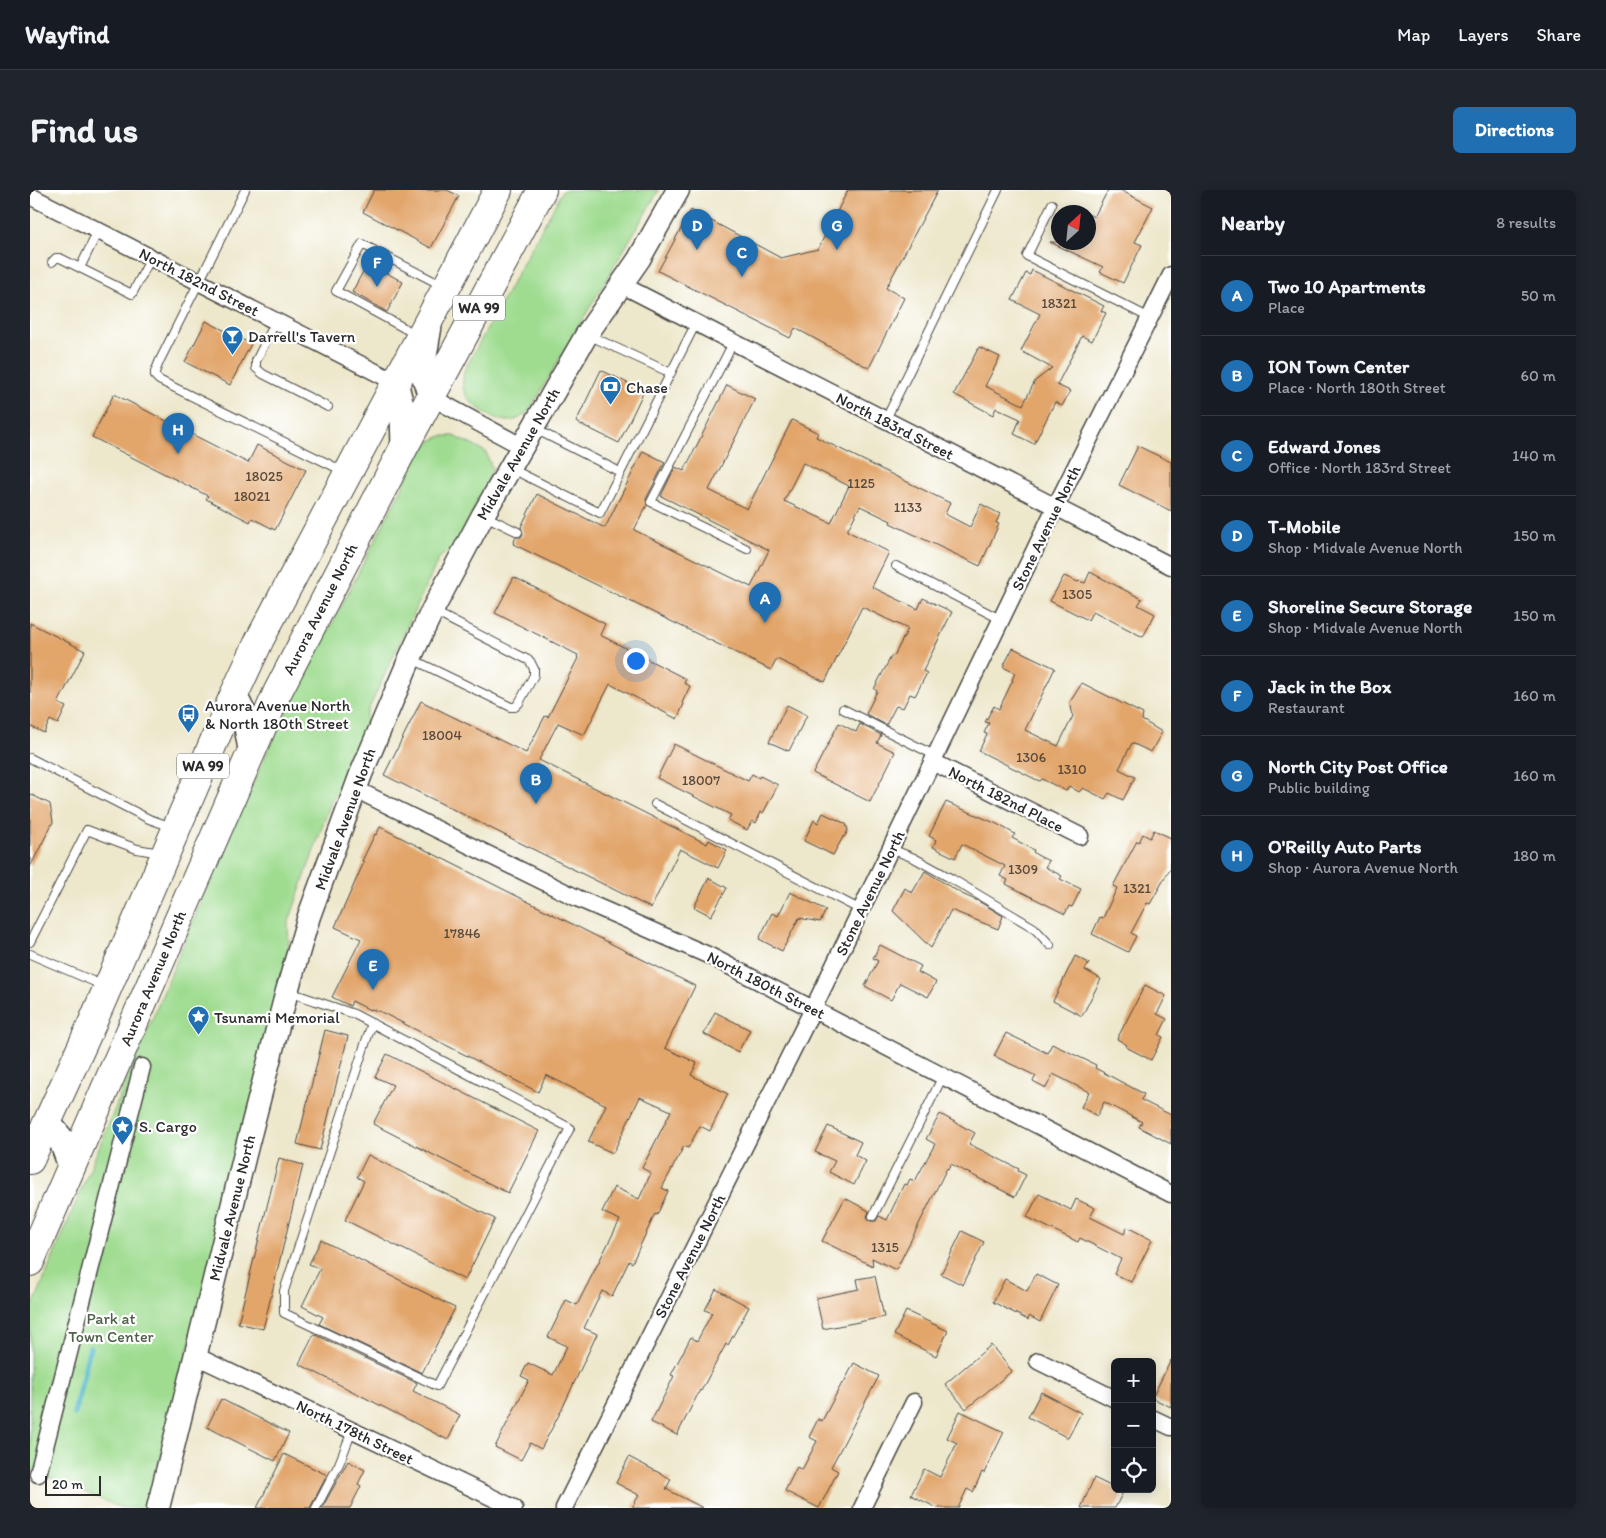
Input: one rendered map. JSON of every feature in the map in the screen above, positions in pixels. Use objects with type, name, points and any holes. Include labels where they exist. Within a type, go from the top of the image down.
[{"type":"highway","name":"WA 99","points":[[30,1160],[52,1115],[260,639],[498,190]]},
{"type":"highway","name":"Aurora Avenue North","points":[[30,1262],[251,749],[277,693],[404,447],[542,190]]},
{"type":"main road","points":[[425,327],[422,368],[431,398]]},
{"type":"main road","points":[[396,382],[403,413],[404,447]]},
{"type":"main road","points":[[234,695],[245,717],[251,749]]},
{"type":"main road","points":[[47,1122],[61,1139],[71,1166]]},
{"type":"street","name":"Midvale Avenue North","points":[[158,1508],[287,992],[309,916],[355,789],[410,658],[432,611],[483,515],[587,334],[639,258],[678,190]]},
{"type":"street","name":"North 182nd Street","points":[[30,196],[396,382]]},
{"type":"street","name":"Stone Avenue North","points":[[564,1508],[814,1009],[1055,508],[1171,275]]},
{"type":"street","name":"North 183rd Street","points":[[620,284],[1171,566]]},
{"type":"street","points":[[431,398],[521,446]]},
{"type":"street","name":"North 182nd Place","points":[[934,759],[1080,836]]},
{"type":"street","name":"North 180th Street","points":[[355,789],[577,898],[710,956],[1171,1194]]},
{"type":"street","points":[[38,1474],[142,1067]]},
{"type":"street","name":"North 178th Street","points":[[196,1356],[514,1508]]},
{"type":"street","points":[[1038,1361],[1111,1397]]},
{"type":"street","points":[[862,1508],[914,1402]]},
{"type":"street","points":[[1156,1420],[1171,1427]]},
{"type":"lane","points":[[245,190],[160,360],[155,376],[159,380],[348,473]]},
{"type":"lane","points":[[885,421],[998,190]]},
{"type":"lane","points":[[1052,204],[1027,256],[1150,318]]},
{"type":"lane","points":[[80,268],[98,231]]},
{"type":"lane","points":[[425,327],[336,291],[362,244],[446,288]]},
{"type":"lane","points":[[52,262],[56,258],[60,258],[132,294],[151,258]]},
{"type":"lane","points":[[276,321],[256,362],[256,368],[263,374],[328,407]]},
{"type":"lane","points":[[509,467],[600,512],[696,323]]},
{"type":"lane","points":[[587,334],[671,373]]},
{"type":"lane","points":[[734,343],[651,502],[747,549]]},
{"type":"lane","points":[[532,427],[620,472]]},
{"type":"lane","points":[[483,515],[518,532]]},
{"type":"lane","points":[[896,566],[1002,620]]},
{"type":"lane","points":[[410,658],[510,707],[519,703],[534,675],[534,669],[530,661],[432,611]]},
{"type":"lane","points":[[843,709],[934,759]]},
{"type":"lane","points":[[30,758],[149,819],[176,829]]},
{"type":"lane","points":[[654,804],[861,910]]},
{"type":"lane","points":[[30,942],[87,830],[137,849],[165,854]]},
{"type":"lane","points":[[891,849],[914,858],[1034,928],[1050,945]]},
{"type":"lane","points":[[30,954],[108,987]]},
{"type":"lane","points":[[287,992],[354,1014],[372,1023],[570,1128],[437,1386],[284,1313],[284,1291],[372,1023]]},
{"type":"lane","points":[[873,1216],[943,1076]]},
{"type":"lane","points":[[316,1508],[339,1464],[352,1431]]},
{"type":"green space","points":[[563,190],[659,190],[529,411],[514,420],[502,420],[482,411],[466,396],[463,386],[464,371]]},
{"type":"green space","name":"Park at Town Center","points":[[441,436],[454,436],[486,452],[492,469],[486,487],[453,548],[439,558],[366,715],[366,735],[349,780],[332,799],[288,924],[289,949],[148,1508],[121,1508],[30,1469],[30,1313],[216,866],[273,739],[420,453],[429,442]]},
{"type":"building","points":[[374,190],[447,190],[459,196],[431,248],[363,212]]},
{"type":"building","points":[[848,190],[938,190],[886,288],[904,298],[869,368],[795,328],[790,338],[658,271],[691,210],[781,258],[818,249]]},
{"type":"building","points":[[1108,190],[1120,190],[1153,207],[1135,242],[1142,245],[1123,283],[1100,272],[1103,267],[1067,250],[1096,250],[1096,213]]},
{"type":"building","points":[[372,265],[403,282],[387,312],[352,292],[366,266],[370,268]]},
{"type":"building","points":[[1032,270],[1104,306],[1101,311],[1106,313],[1092,341],[1082,336],[1057,385],[1070,391],[1062,406],[1055,402],[1034,444],[1014,434],[1020,419],[996,408],[993,415],[954,394],[979,347],[1000,357],[985,386],[1023,405],[1035,381],[1052,368],[1021,351],[1040,314],[1012,300],[1026,273],[1030,275]]},
{"type":"building","points":[[206,321],[251,344],[230,385],[185,362]]},
{"type":"building","name":"Chase","points":[[601,370],[644,391],[619,443],[576,422]]},
{"type":"building","points":[[727,385],[755,399],[709,490],[747,509],[792,420],[818,433],[816,437],[950,503],[945,514],[970,527],[981,504],[1000,514],[996,523],[999,524],[980,566],[890,523],[891,521],[860,506],[847,531],[889,552],[872,587],[918,609],[923,598],[952,612],[923,671],[927,673],[915,696],[910,694],[903,708],[896,706],[886,725],[866,714],[877,691],[874,689],[908,629],[862,607],[825,682],[777,659],[771,670],[513,544],[516,537],[521,537],[523,534],[521,527],[537,494],[605,528],[643,451],[665,462],[646,499],[647,505],[634,530],[751,587],[769,550],[661,496],[675,467],[684,471]],"holes":[[[803,463],[849,486],[831,523],[784,501]]]},
{"type":"building","points":[[114,394],[248,463],[257,445],[306,470],[275,530],[252,518],[250,522],[206,499],[208,496],[92,437]]},
{"type":"building","points":[[1138,446],[1171,462],[1171,511],[1119,485]]},
{"type":"building","points":[[1090,572],[1142,599],[1138,605],[1155,614],[1143,637],[1093,611],[1088,620],[1050,601],[1064,576],[1085,583]]},
{"type":"building","points":[[514,577],[605,624],[600,635],[686,679],[684,683],[690,686],[677,719],[610,684],[584,735],[558,723],[539,760],[707,844],[709,840],[727,850],[718,868],[680,849],[651,908],[384,775],[421,701],[526,753],[545,716],[548,717],[578,655],[495,613]]},
{"type":"building","points":[[30,623],[85,651],[58,703],[66,707],[58,724],[50,720],[44,733],[30,726]]},
{"type":"building","points":[[1013,648],[1055,668],[1025,730],[1058,746],[1073,716],[1070,702],[1082,683],[1143,714],[1142,720],[1162,732],[1151,752],[1132,743],[1119,769],[1135,777],[1123,800],[1109,793],[1105,799],[1083,788],[1079,792],[1069,786],[1066,791],[1042,779],[1040,781],[1037,780],[979,751],[987,734],[984,733],[989,723],[985,722],[994,706],[999,709],[1013,680],[1015,673],[1003,667]]},
{"type":"building","points":[[787,705],[807,715],[789,751],[769,742]]},
{"type":"building","points":[[839,723],[856,732],[860,724],[881,735],[877,743],[895,752],[870,802],[813,773]]},
{"type":"building","points":[[674,744],[748,781],[752,774],[778,785],[756,823],[752,821],[747,830],[728,820],[731,815],[657,778]]},
{"type":"building","points":[[30,794],[50,804],[53,822],[30,867]]},
{"type":"building","points":[[946,802],[1015,834],[1012,838],[1049,861],[1045,867],[1062,876],[1060,879],[1081,889],[1072,907],[1069,906],[1065,914],[1006,884],[1008,880],[1000,876],[1005,866],[962,844],[955,858],[933,847],[936,840],[929,836]]},
{"type":"building","points":[[823,813],[846,824],[848,830],[833,855],[804,841],[814,820],[818,823]]},
{"type":"building","points":[[380,827],[695,986],[665,1048],[697,1063],[691,1075],[728,1094],[710,1131],[700,1126],[688,1148],[684,1146],[662,1188],[668,1191],[632,1263],[629,1261],[612,1296],[602,1291],[584,1328],[597,1334],[561,1411],[541,1449],[530,1443],[521,1460],[495,1447],[529,1380],[521,1376],[528,1363],[553,1375],[567,1346],[548,1337],[566,1300],[577,1305],[620,1220],[602,1212],[614,1187],[639,1199],[651,1173],[642,1168],[671,1111],[640,1097],[613,1153],[588,1142],[606,1105],[546,1075],[538,1092],[381,1012],[370,1010],[352,1001],[350,1006],[332,997],[361,939],[335,927],[364,862],[362,861]]},
{"type":"building","points":[[1154,830],[1171,838],[1171,867],[1150,904],[1147,903],[1131,933],[1136,936],[1128,952],[1092,934],[1100,917],[1103,918],[1117,888],[1113,886],[1137,841],[1139,842],[1143,834],[1150,838]]},
{"type":"building","points":[[925,871],[1003,916],[998,929],[951,910],[931,948],[893,911],[905,888],[912,893]]},
{"type":"building","points":[[709,878],[727,888],[711,916],[694,907]]},
{"type":"building","points":[[790,892],[826,910],[820,922],[799,918],[782,951],[759,939],[772,913],[778,916]]},
{"type":"building","points":[[880,945],[921,966],[918,972],[936,982],[928,997],[900,983],[891,1000],[865,986],[878,961],[873,958]]},
{"type":"building","points":[[1075,956],[1089,963],[1085,970],[1101,979],[1082,1016],[1053,1001]]},
{"type":"building","points":[[1145,985],[1166,996],[1157,1014],[1167,1019],[1159,1035],[1163,1037],[1151,1060],[1126,1047],[1127,1045],[1117,1039]]},
{"type":"building","points":[[715,1012],[750,1030],[738,1052],[704,1034]]},
{"type":"building","points":[[325,1030],[348,1036],[320,1150],[297,1144]]},
{"type":"building","points":[[1006,1033],[1047,1053],[1052,1044],[1096,1065],[1095,1068],[1144,1094],[1141,1100],[1171,1115],[1171,1144],[1139,1127],[1142,1122],[1104,1102],[1097,1116],[1081,1107],[1089,1092],[1053,1074],[1046,1088],[1033,1081],[1036,1076],[994,1056]]},
{"type":"building","points":[[387,1054],[539,1131],[508,1193],[373,1124],[393,1085],[375,1077]]},
{"type":"building","points":[[940,1114],[975,1133],[969,1144],[1019,1169],[1018,1171],[1026,1175],[1015,1197],[951,1164],[947,1168],[896,1270],[872,1258],[873,1266],[822,1241],[845,1198],[869,1211],[867,1217],[870,1221],[876,1221],[879,1216],[887,1220],[904,1184],[907,1185],[910,1179],[915,1181],[935,1144],[926,1139]]},
{"type":"building","points":[[828,1126],[861,1142],[855,1155],[866,1161],[854,1185],[829,1172],[835,1161],[815,1152]]},
{"type":"building","points":[[368,1155],[495,1219],[465,1280],[345,1220],[364,1181],[357,1177]]},
{"type":"building","points":[[279,1158],[303,1165],[263,1329],[238,1323]]},
{"type":"building","points":[[1039,1194],[1071,1210],[1076,1199],[1095,1208],[1090,1217],[1124,1234],[1127,1227],[1152,1240],[1131,1282],[1114,1274],[1121,1259],[1080,1238],[1078,1242],[1027,1217]]},
{"type":"building","points":[[962,1231],[984,1242],[963,1285],[941,1274]]},
{"type":"building","points":[[321,1240],[455,1308],[422,1373],[319,1324],[323,1317],[302,1306],[320,1269],[309,1264]]},
{"type":"building","points":[[1036,1274],[1058,1285],[1040,1322],[1029,1316],[1028,1320],[993,1302],[1005,1279],[1027,1291]]},
{"type":"building","points":[[875,1276],[884,1317],[823,1329],[816,1298],[859,1289],[857,1279]]},
{"type":"building","points":[[716,1289],[749,1307],[700,1390],[677,1435],[651,1422],[674,1376],[671,1375],[691,1337],[697,1341],[712,1313],[705,1310]]},
{"type":"building","points":[[906,1311],[948,1331],[936,1356],[894,1335]]},
{"type":"building","points":[[314,1334],[417,1383],[413,1391],[460,1415],[448,1440],[299,1364]]},
{"type":"building","points":[[991,1345],[1012,1371],[966,1409],[945,1384]]},
{"type":"building","points":[[1171,1360],[1171,1407],[1156,1400],[1156,1390]]},
{"type":"building","points":[[854,1363],[879,1376],[831,1467],[838,1471],[819,1508],[785,1491],[797,1467],[802,1470],[817,1441],[809,1437],[818,1419],[822,1421]]},
{"type":"building","points":[[1041,1392],[1081,1413],[1068,1438],[1028,1417]]},
{"type":"building","points":[[221,1399],[289,1433],[275,1461],[207,1427]]},
{"type":"building","points":[[960,1411],[1004,1432],[973,1492],[967,1489],[958,1508],[937,1508],[911,1495],[924,1469],[940,1477],[957,1443],[947,1438]]},
{"type":"building","points":[[284,1454],[327,1475],[310,1508],[257,1508]]},
{"type":"building","points":[[629,1457],[671,1479],[666,1489],[703,1508],[632,1508],[639,1495],[616,1483]]},
{"type":"building","points":[[348,1461],[365,1470],[358,1484],[361,1486],[350,1508],[322,1508]]},
{"type":"building","points":[[1094,1478],[1111,1486],[1111,1493],[1122,1493],[1115,1508],[1081,1508]]},
{"type":"waterway","points":[[74,1414],[90,1347]]},
{"type":"place","name":"T-Mobile","points":[[697,250]]},
{"type":"place","name":"North City Post Office","points":[[837,250]]},
{"type":"place","name":"Edward Jones","points":[[742,277]]},
{"type":"place","name":"Jack in the Box","points":[[377,287]]},
{"type":"place","name":"Darrell's Tavern","points":[[232,355]]},
{"type":"place","name":"Chase","points":[[610,406]]},
{"type":"place","name":"O'Reilly Auto Parts","points":[[178,454]]},
{"type":"place","name":"Two 10 Apartments","points":[[765,623]]},
{"type":"place","name":"Aurora Avenue North & North 180th Street","points":[[189,733]]},
{"type":"place","name":"ION Town Center","points":[[536,804]]},
{"type":"place","name":"Shoreline Secure Storage","points":[[373,990]]},
{"type":"place","name":"Tsunami Memorial","points":[[198,1036]]},
{"type":"place","name":"S. Cargo","points":[[123,1145]]}]
